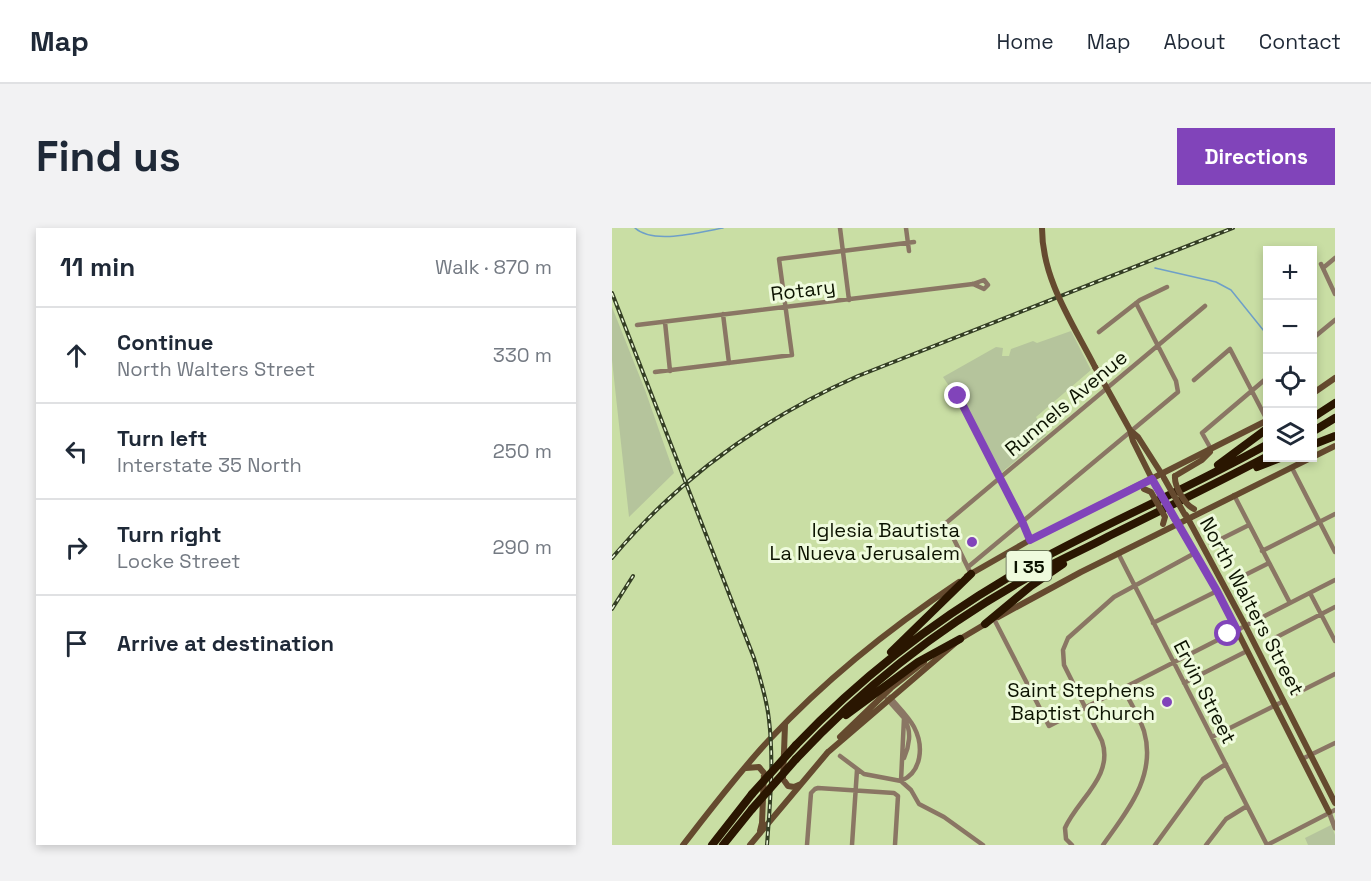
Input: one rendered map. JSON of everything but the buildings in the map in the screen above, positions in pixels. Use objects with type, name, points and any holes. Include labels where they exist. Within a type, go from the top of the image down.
[{"type":"highway","points":[[1317,415],[1335,403]]},
{"type":"highway","points":[[1317,429],[1335,418]]},
{"type":"highway","points":[[1183,487],[1237,453],[1263,432]]},
{"type":"highway","points":[[1317,443],[1335,436]]},
{"type":"highway","name":"I 35","points":[[712,845],[752,794],[815,725],[886,662],[964,605],[1034,564],[1263,447]]},
{"type":"highway","name":"I 35","points":[[723,845],[752,808],[804,750],[875,683],[936,636],[1029,577],[1263,458]]},
{"type":"highway","points":[[1186,497],[1270,462]]},
{"type":"highway","points":[[985,624],[1045,576],[1116,533]]},
{"type":"highway","points":[[815,725],[836,701],[897,647],[970,570]]},
{"type":"highway","points":[[804,750],[893,679],[960,639]]},
{"type":"main road","name":"North Walters Street","points":[[1042,228],[1043,255],[1048,273],[1095,367],[1130,430],[1153,481],[1217,591],[1302,759],[1333,813]]},
{"type":"main road","points":[[1317,391],[1335,378]]},
{"type":"main road","points":[[683,845],[745,768],[786,722],[848,665],[970,570],[1132,489],[1163,476],[1263,422]]},
{"type":"main road","name":"North Walters Street","points":[[1130,430],[1138,437],[1187,516],[1335,802]]},
{"type":"main road","points":[[750,845],[846,730],[891,688],[920,665],[985,624],[1187,516],[1215,505],[1335,446]]},
{"type":"main road","points":[[1213,448],[1202,460],[1175,476],[1175,482],[1190,507],[1194,509],[1215,505]]},
{"type":"main road","points":[[1132,489],[1144,489],[1150,492],[1165,517],[1163,524],[1152,536]]},
{"type":"main road","points":[[827,753],[960,639]]},
{"type":"main road","points":[[786,722],[783,729],[783,779],[788,786],[794,787],[802,784]]},
{"type":"main road","points":[[745,768],[759,767],[764,773],[762,823],[757,837]]},
{"type":"street","points":[[840,228],[849,300]]},
{"type":"street","points":[[906,228],[911,243],[909,251]]},
{"type":"street","points":[[655,372],[792,355],[779,259],[911,243]]},
{"type":"street","points":[[1335,258],[1322,266],[1335,294]]},
{"type":"street","name":"Rotary","points":[[638,325],[972,284]]},
{"type":"street","points":[[1099,332],[1136,303],[1167,287]]},
{"type":"street","points":[[970,570],[1022,521],[1178,392],[1176,381],[1136,303]]},
{"type":"street","name":"Runnels Avenue","points":[[970,570],[946,523],[1205,306]]},
{"type":"street","points":[[723,314],[729,363]]},
{"type":"street","points":[[1317,335],[1335,320]]},
{"type":"street","points":[[665,322],[670,371]]},
{"type":"street","points":[[1194,380],[1230,349],[1263,411]]},
{"type":"street","points":[[1213,448],[1202,433],[1263,382]]},
{"type":"street","points":[[958,396],[1030,540]]},
{"type":"street","points":[[1292,468],[1335,552]]},
{"type":"street","points":[[1234,495],[1290,603]]},
{"type":"street","points":[[1263,551],[1335,514]]},
{"type":"street","points":[[1211,544],[1249,525]]},
{"type":"street","name":"Ervin Street","points":[[1118,553],[1267,844]]},
{"type":"street","points":[[1072,845],[1066,839],[1065,828],[1096,783],[1105,760],[1102,741],[1064,665],[1063,650],[1068,638],[1114,597],[1195,553]]},
{"type":"street","points":[[1235,580],[1269,563]]},
{"type":"street","points":[[994,619],[1049,726],[1335,580]]},
{"type":"street","points":[[1153,623],[1217,591]]},
{"type":"street","points":[[1310,592],[1335,641]]},
{"type":"street","points":[[1271,640],[1335,607]]},
{"type":"street","points":[[1184,683],[1247,651]]},
{"type":"street","points":[[1291,696],[1335,674]]},
{"type":"street","points":[[1102,845],[1139,792],[1146,767],[1147,745],[1143,728],[1123,688]]},
{"type":"street","points":[[889,698],[909,729],[908,750],[903,760],[902,778],[919,804],[944,817],[982,845]]},
{"type":"street","points":[[889,698],[911,722],[918,739],[918,763],[910,777],[911,790]]},
{"type":"street","points":[[1212,737],[1284,701]]},
{"type":"street","points":[[1302,759],[1335,743]]},
{"type":"street","points":[[840,756],[857,770],[874,777],[910,777]]},
{"type":"street","points":[[1157,844],[1203,779],[1226,764]]},
{"type":"street","points":[[852,845],[857,770]]},
{"type":"street","points":[[807,845],[812,791],[818,788],[898,796],[895,845]]},
{"type":"street","points":[[1206,845],[1226,819],[1247,806]]},
{"type":"street","points":[[1267,844],[1333,813],[1335,828]]},
{"type":"green space","points":[[612,307],[645,390],[674,473],[629,517],[612,360]]},
{"type":"green space","points":[[1071,331],[1091,370],[1036,417],[1046,435],[1001,473],[959,391],[951,389],[943,377],[996,347],[1003,348],[1002,356],[1009,356],[1011,349]]},
{"type":"green space","points":[[1331,825],[1335,835],[1335,845],[1308,845],[1305,838]]},
{"type":"waterway","points":[[635,228],[643,233],[665,237],[723,228]]},
{"type":"waterway","points":[[1155,268],[1216,282],[1231,290],[1263,330]]},
{"type":"railway","points":[[612,558],[638,529],[694,476],[756,431],[789,411],[858,376],[1233,228]]},
{"type":"railway","points":[[612,293],[761,681],[768,712],[771,751],[767,845]]},
{"type":"railway","points":[[612,609],[633,576]]},
{"type":"place","name":"Iglesia Bautista La Nueva Jerusalem","points":[[972,542]]},
{"type":"place","name":"Saint Stephens Baptist Church","points":[[1167,702]]},
{"type":"route","points":[[958,396],[1030,540],[1152,479],[1237,630],[1228,634]]}]
